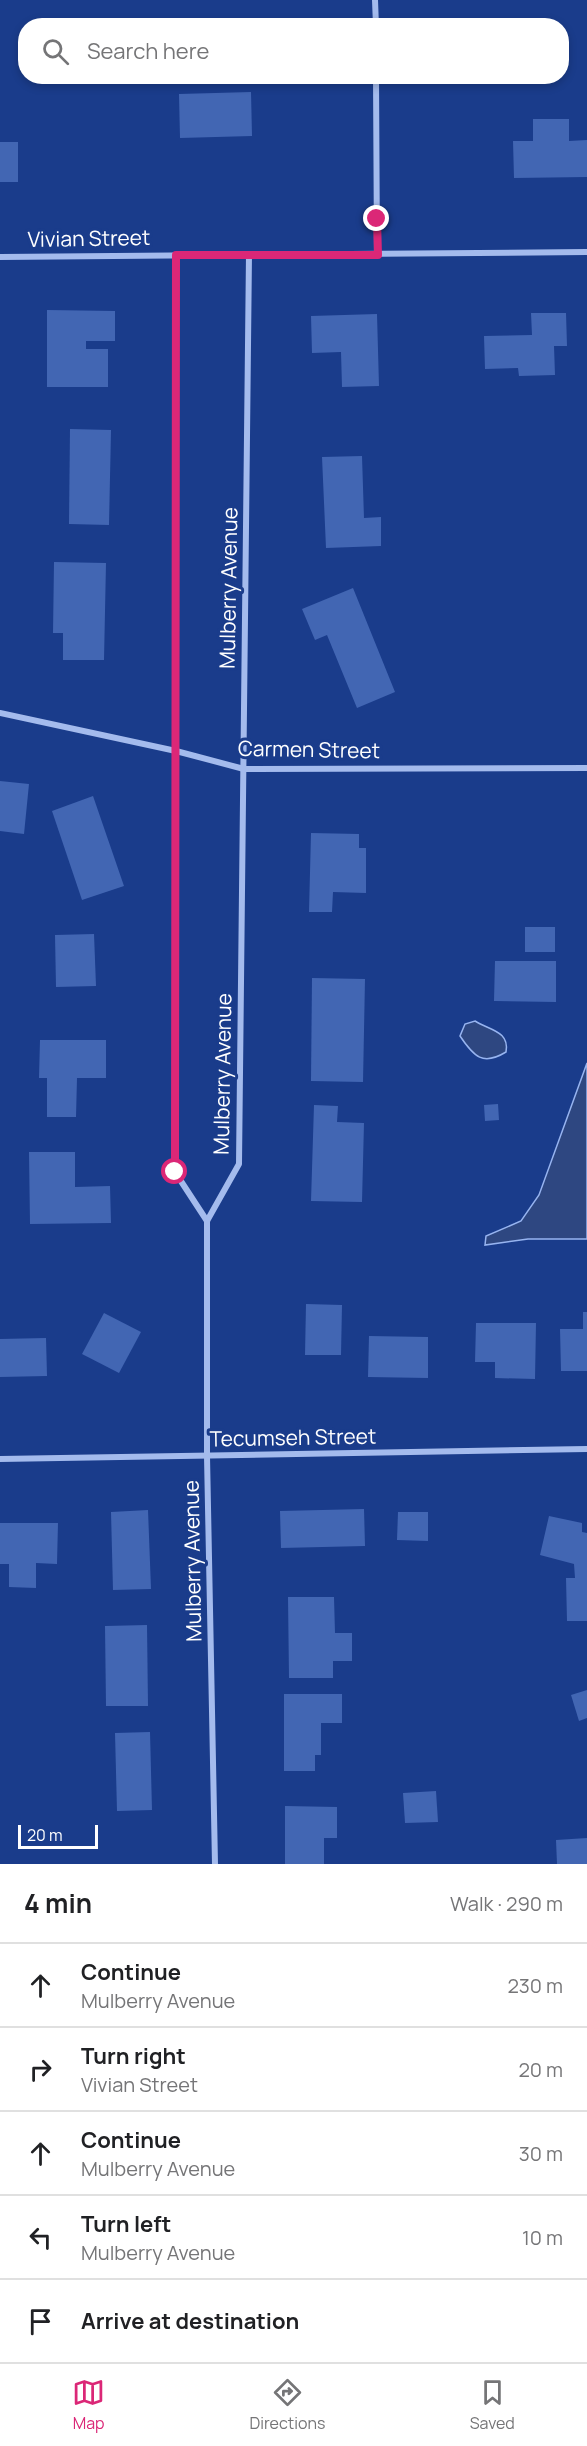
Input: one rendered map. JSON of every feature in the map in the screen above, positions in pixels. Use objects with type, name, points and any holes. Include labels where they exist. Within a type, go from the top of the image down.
[{"type":"street","points":[[375,0],[375,18]]},
{"type":"street","points":[[376,84],[378,255]]},
{"type":"street","points":[[249,254],[587,252]]},
{"type":"street","name":"Vivian Street","points":[[0,257],[249,254]]},
{"type":"street","name":"Mulberry Avenue","points":[[214,1864],[207,1456],[207,1221],[239,1164],[249,254]]},
{"type":"street","points":[[176,255],[175,1172],[207,1221]]},
{"type":"street","name":"Carmen Street","points":[[0,713],[176,751],[244,769],[587,768]]},
{"type":"street","name":"Tecumseh Street","points":[[0,1458],[587,1449]]},
{"type":"water","points":[[475,1021],[502,1035],[506,1052],[485,1059],[470,1049],[460,1036],[465,1024]]},
{"type":"water","points":[[587,1063],[587,1239],[528,1239],[485,1245],[486,1236],[521,1221],[539,1195]]},
{"type":"building","points":[[251,92],[252,136],[180,138],[179,94]]},
{"type":"building","points":[[533,119],[569,119],[569,141],[587,140],[587,177],[514,178],[513,141],[533,141]]},
{"type":"building","points":[[0,142],[18,142],[18,182],[0,182]]},
{"type":"building","points":[[47,310],[115,311],[115,341],[86,341],[86,349],[108,349],[108,387],[47,387]]},
{"type":"building","points":[[531,313],[566,313],[567,346],[554,346],[555,375],[519,376],[518,368],[485,369],[484,336],[532,335]]},
{"type":"building","points":[[377,314],[379,386],[342,387],[341,352],[312,353],[311,316]]},
{"type":"building","points":[[70,429],[111,430],[109,525],[69,524]]},
{"type":"building","points":[[362,456],[364,518],[381,517],[381,546],[326,548],[322,457]]},
{"type":"building","points":[[54,562],[106,563],[104,660],[63,660],[63,633],[53,633]]},
{"type":"building","points":[[353,588],[395,692],[357,708],[327,635],[315,640],[302,609]]},
{"type":"building","points":[[0,781],[29,784],[24,834],[0,831]]},
{"type":"building","points":[[93,796],[124,886],[82,900],[52,811]]},
{"type":"building","points":[[311,833],[359,834],[359,848],[366,848],[366,893],[333,892],[332,912],[309,912]]},
{"type":"building","points":[[525,927],[555,927],[555,952],[525,952]]},
{"type":"building","points":[[94,934],[96,986],[56,987],[55,935]]},
{"type":"building","points":[[495,961],[556,961],[556,1002],[494,1001]]},
{"type":"building","points":[[312,978],[365,979],[363,1082],[311,1081]]},
{"type":"building","points":[[40,1040],[106,1040],[106,1078],[77,1078],[76,1117],[47,1117],[47,1078],[39,1078]]},
{"type":"building","points":[[498,1104],[499,1120],[485,1121],[484,1105]]},
{"type":"building","points":[[314,1105],[338,1106],[337,1122],[364,1123],[362,1202],[311,1201]]},
{"type":"building","points":[[29,1152],[75,1152],[75,1187],[110,1186],[111,1223],[30,1224]]},
{"type":"building","points":[[306,1304],[342,1305],[341,1355],[305,1355]]},
{"type":"building","points":[[583,1312],[587,1312],[587,1371],[561,1371],[560,1329],[583,1329]]},
{"type":"building","points":[[104,1313],[141,1332],[119,1373],[82,1354]]},
{"type":"building","points":[[476,1323],[536,1323],[535,1379],[495,1378],[495,1362],[475,1362]]},
{"type":"building","points":[[369,1336],[428,1337],[428,1378],[368,1377]]},
{"type":"building","points":[[46,1338],[47,1376],[0,1377],[0,1339]]},
{"type":"building","points":[[364,1509],[365,1546],[281,1548],[280,1511]]},
{"type":"building","points":[[148,1510],[151,1589],[113,1590],[111,1512]]},
{"type":"building","points":[[398,1512],[428,1512],[428,1541],[397,1540]]},
{"type":"building","points":[[549,1516],[582,1523],[582,1532],[587,1533],[587,1621],[567,1621],[566,1578],[575,1578],[574,1564],[540,1555]]},
{"type":"building","points":[[0,1523],[58,1523],[57,1564],[36,1563],[36,1588],[9,1587],[9,1564],[0,1564]]},
{"type":"building","points":[[288,1597],[334,1597],[335,1633],[352,1633],[352,1661],[333,1661],[333,1678],[289,1678]]},
{"type":"building","points":[[147,1625],[148,1706],[106,1706],[105,1626]]},
{"type":"building","points":[[587,1690],[587,1718],[579,1721],[571,1695]]},
{"type":"building","points":[[284,1694],[342,1694],[342,1723],[321,1723],[321,1755],[315,1755],[315,1771],[284,1771]]},
{"type":"building","points":[[150,1732],[152,1810],[117,1811],[115,1733]]},
{"type":"building","points":[[436,1791],[438,1822],[405,1823],[403,1793]]},
{"type":"building","points":[[285,1806],[337,1807],[337,1838],[324,1838],[324,1864],[285,1864]]},
{"type":"building","points":[[587,1838],[587,1864],[557,1864],[556,1840]]},
{"type":"route","points":[[175,1172],[176,255],[378,255],[377,219]]}]
